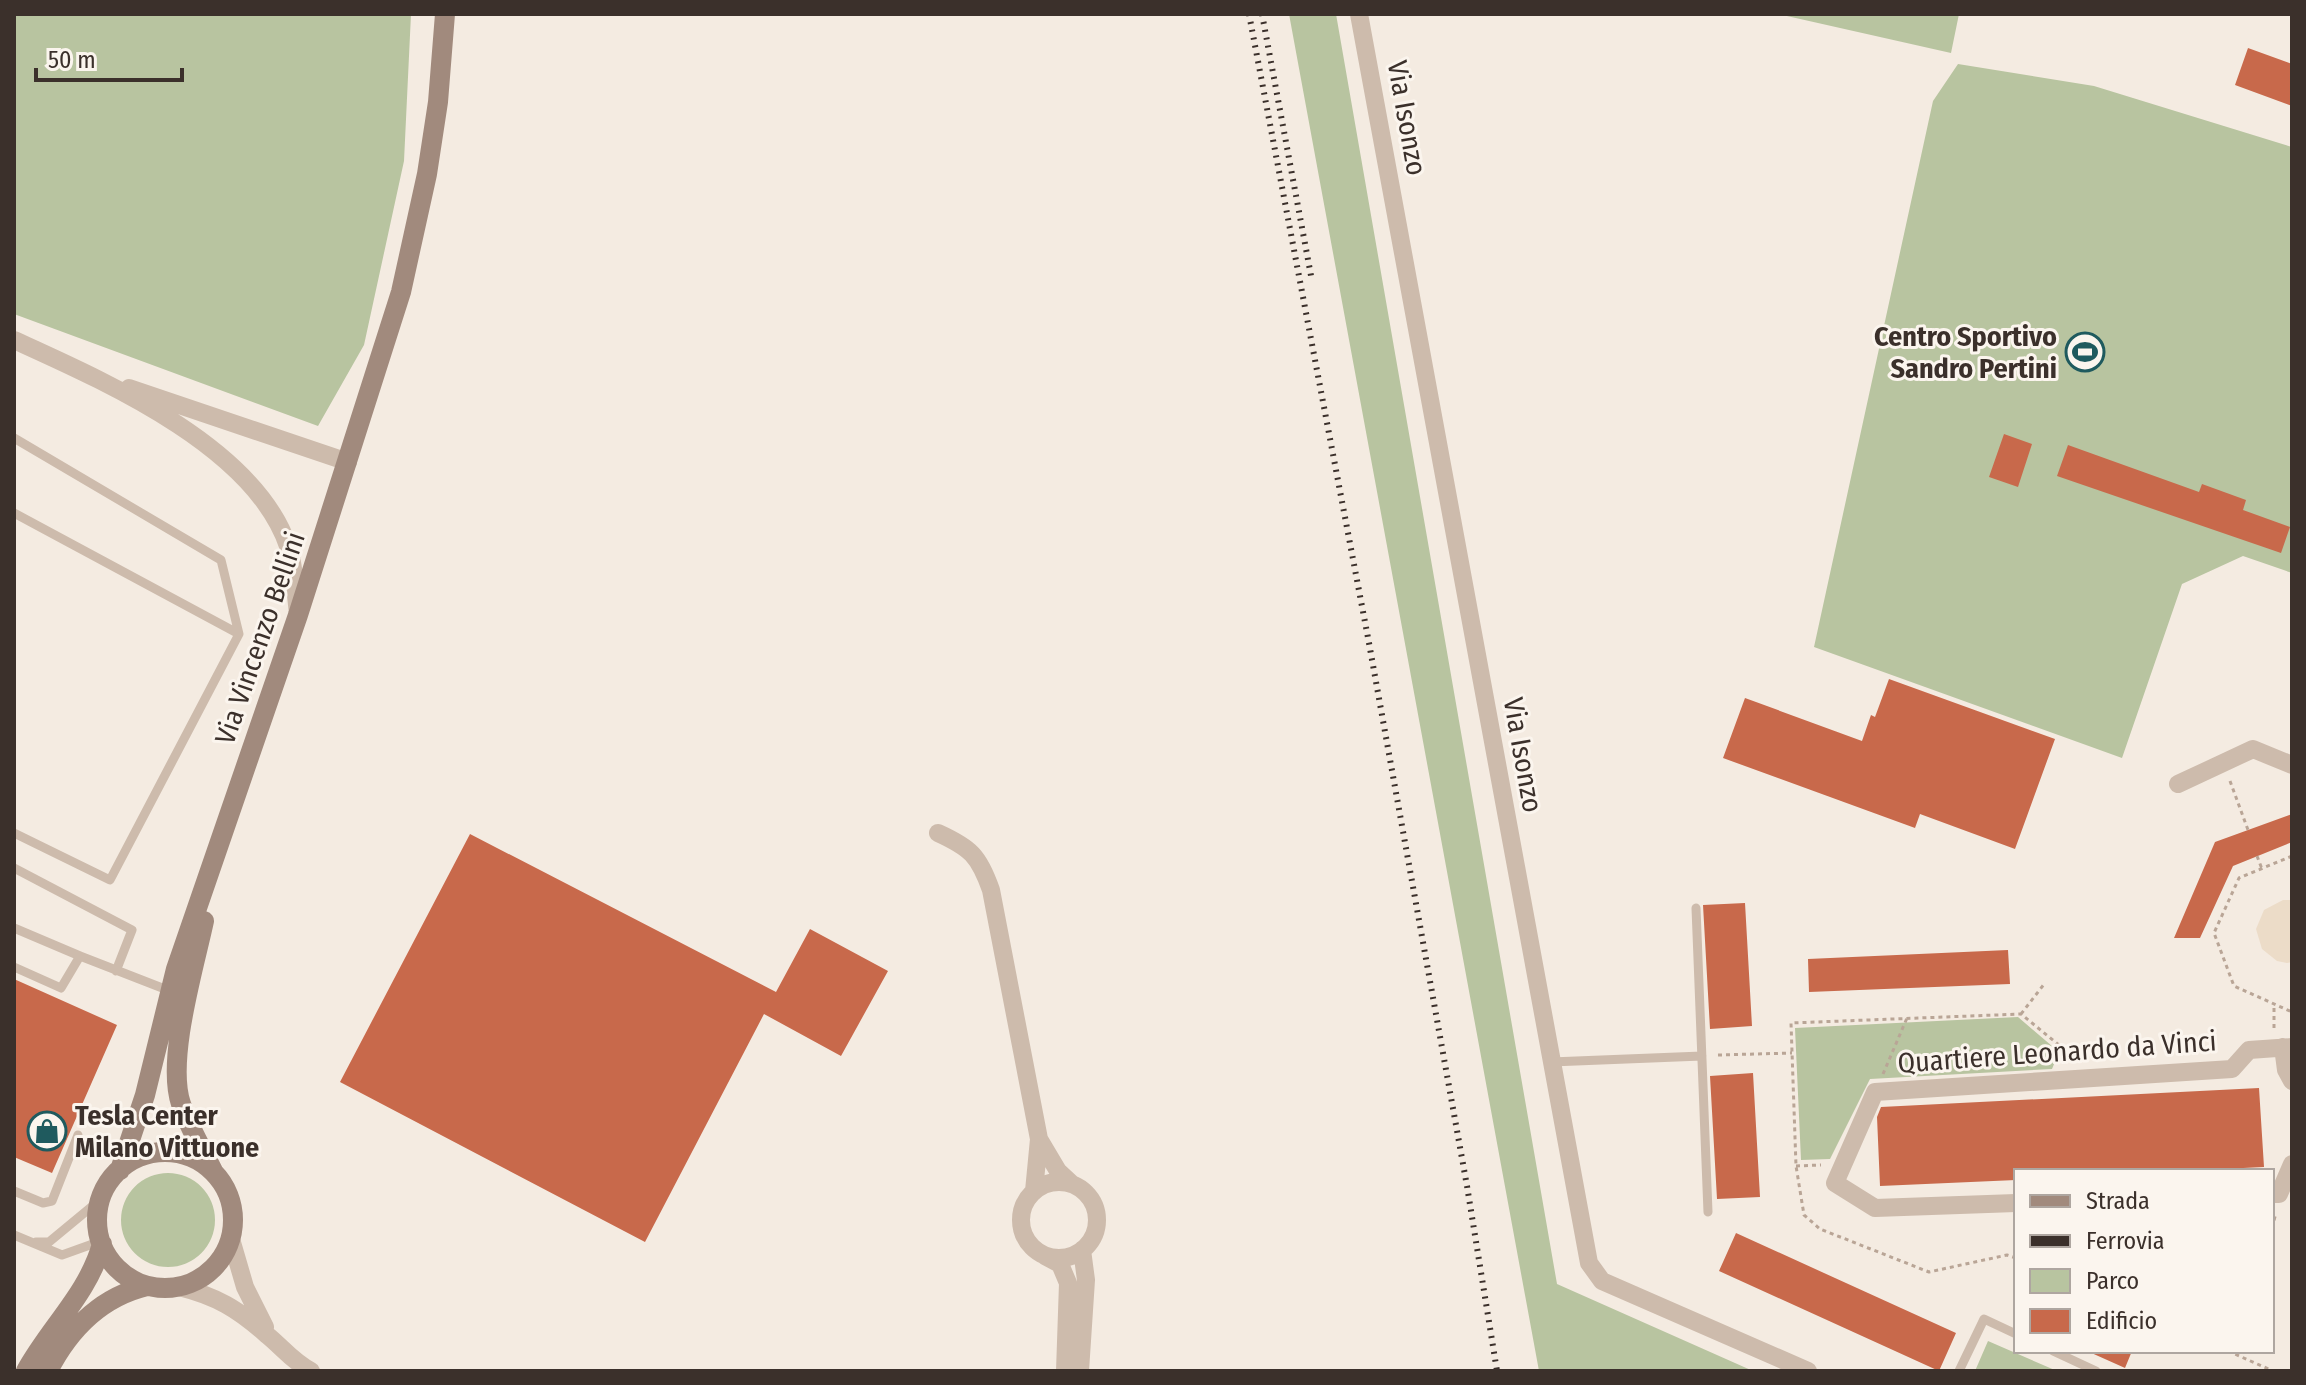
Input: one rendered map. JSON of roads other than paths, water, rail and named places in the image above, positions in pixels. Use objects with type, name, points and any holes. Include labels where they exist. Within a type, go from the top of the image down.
[{"type":"street","name":"Via Vincenzo Bellini","points":[[101,1199],[110,1180],[120,1170],[145,1095],[170,991],[298,615],[401,292],[417,226],[438,102],[445,14]]},
{"type":"street","name":"Via Isonzo","points":[[1359,14],[1589,1263],[1602,1281],[1808,1371]]},
{"type":"street","points":[[14,340],[99,379],[188,433],[249,480],[269,508],[289,547],[298,615]]},
{"type":"street","points":[[99,379],[348,462]]},
{"type":"street","points":[[2178,784],[2253,749],[2292,765]]},
{"type":"street","name":"Via Vincenzo Bellini","points":[[223,833],[184,1015],[178,1086],[181,1104],[213,1171],[230,1198],[234,1218],[231,1239]]},
{"type":"street","points":[[938,833],[959,843],[981,861],[991,890],[1039,1139],[1034,1191]]},
{"type":"street","name":"Quartiere Leonardo da Vinci","points":[[2014,1203],[1875,1208],[1835,1183],[1875,1092],[2232,1069],[2249,1050],[2288,1047],[2286,1070],[2292,1081]]},
{"type":"street","points":[[1039,1139],[1058,1171],[1089,1198],[1096,1219],[1095,1230],[1082,1250],[1063,1258],[1043,1254]]},
{"type":"street","points":[[120,1170],[142,1156],[174,1152],[189,1156],[213,1171]]},
{"type":"street","points":[[2274,1194],[2279,1194],[2292,1164]]},
{"type":"street","points":[[1065,1371],[1068,1283],[1060,1264],[1033,1248],[1025,1238],[1021,1213],[1034,1191],[1046,1184],[1072,1184]]},
{"type":"street","points":[[101,1199],[97,1219],[101,1243],[117,1269],[147,1286],[179,1287],[222,1300],[270,1337],[288,1356],[311,1371]]},
{"type":"street","points":[[179,1287],[211,1271],[231,1239]]},
{"type":"street","points":[[231,1239],[245,1287],[270,1337]]},
{"type":"street","points":[[26,1371],[85,1287],[101,1243]]},
{"type":"street","points":[[1080,1371],[1086,1280],[1082,1250]]},
{"type":"street","points":[[48,1371],[63,1344],[86,1319],[117,1296],[147,1286]]},
{"type":"lane","points":[[14,438],[221,560],[239,634],[110,880],[14,833]]},
{"type":"lane","points":[[14,513],[239,634]]},
{"type":"lane","points":[[14,868],[132,930],[116,971]]},
{"type":"lane","points":[[1696,908],[1708,1212]]},
{"type":"lane","points":[[14,929],[170,991]]},
{"type":"lane","points":[[14,967],[61,988],[80,956]]},
{"type":"lane","points":[[1551,1062],[1702,1056]]},
{"type":"lane","points":[[14,1191],[43,1203],[52,1201],[78,1135]]},
{"type":"lane","points":[[32,1243],[49,1242],[101,1199]]},
{"type":"lane","points":[[14,1235],[62,1255],[101,1243]]},
{"type":"lane","points":[[1959,1371],[1984,1319],[2014,1333]]},
{"type":"lane","points":[[2057,1353],[2096,1371]]},
{"type":"railway","points":[[1249,14],[1369,643],[1467,1186],[1497,1371]]},
{"type":"railway","points":[[1262,14],[1312,281]]},
{"type":"place","name":"Centro Sportivo Sandro Pertini","points":[[2085,352]]},
{"type":"place","name":"Tesla Center Milano Vittuone","points":[[47,1131]]}]
